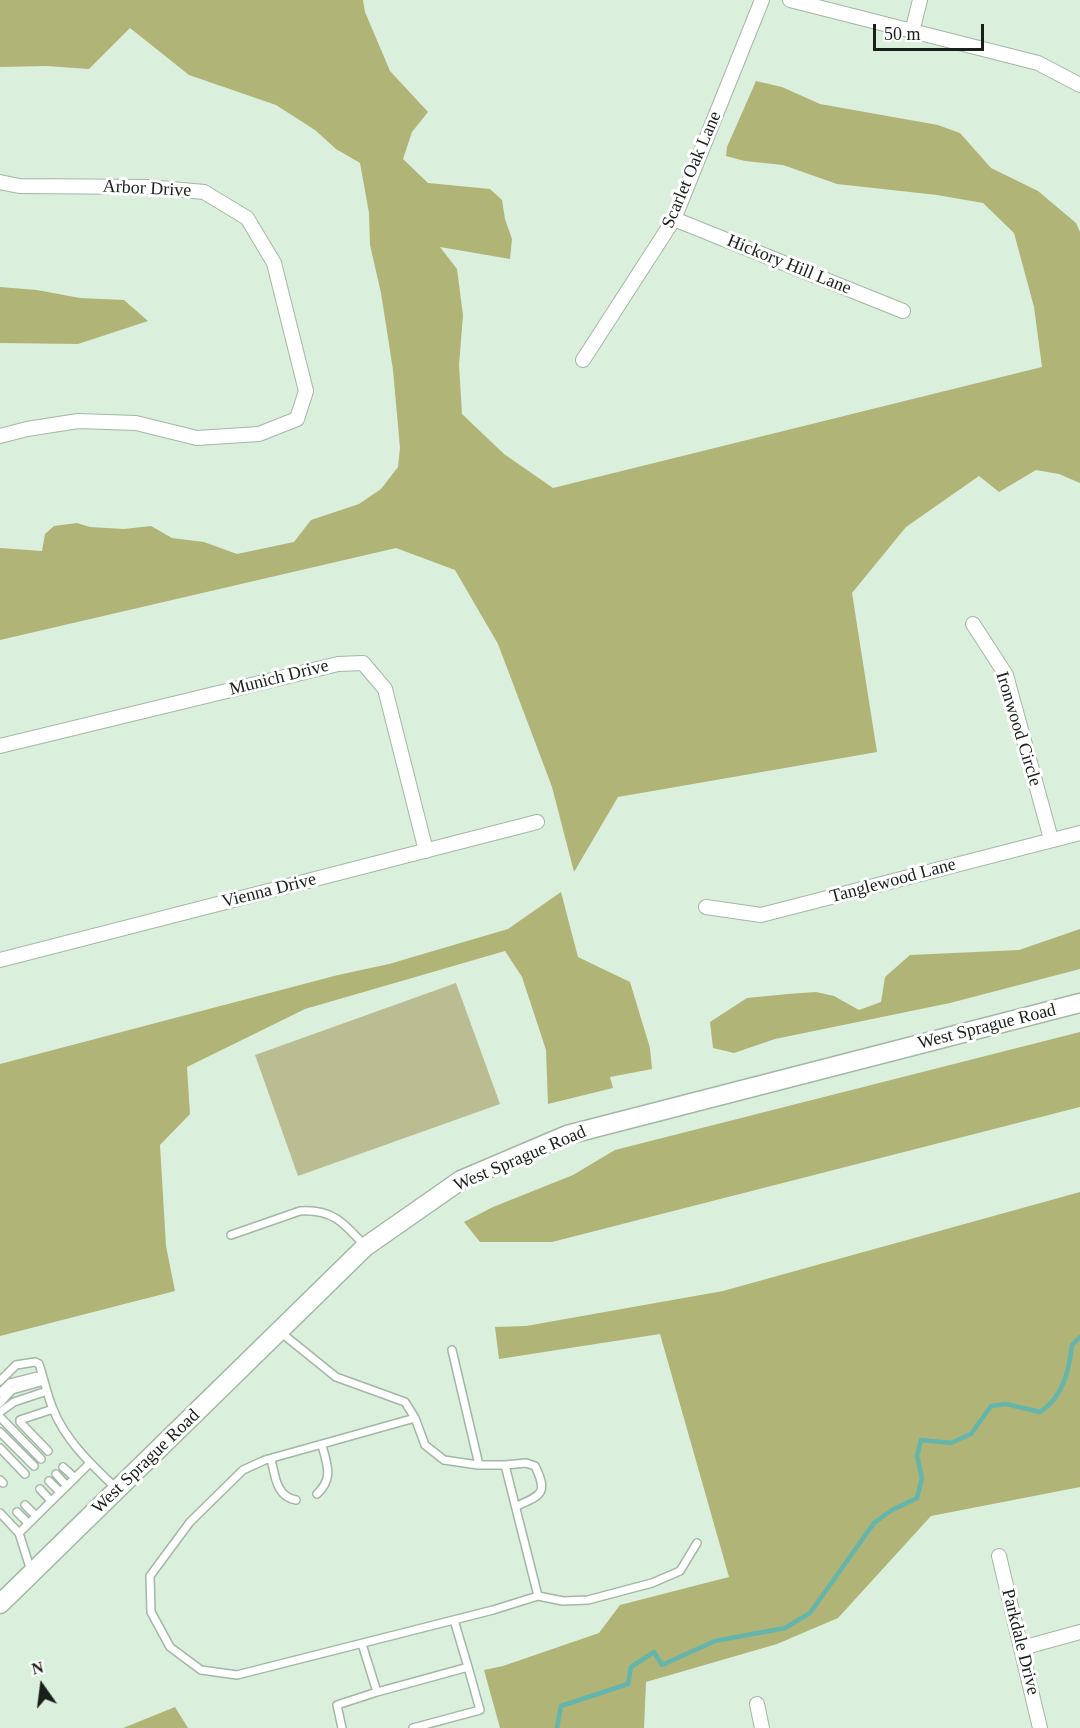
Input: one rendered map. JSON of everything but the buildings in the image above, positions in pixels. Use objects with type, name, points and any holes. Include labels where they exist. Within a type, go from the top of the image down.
[{"type":"street","name":"Scarlet Oak Lane","points":[[583,360],[674,219],[762,0]]},
{"type":"street","points":[[790,0],[1038,63],[1080,85]]},
{"type":"street","points":[[912,32],[920,0]]},
{"type":"street","name":"Arbor Drive","points":[[0,182],[19,186],[149,187],[204,192],[247,218],[274,263],[306,391],[297,419],[259,434],[197,438],[136,423],[78,421],[0,436]]},
{"type":"street","name":"Hickory Hill Lane","points":[[674,219],[903,311]]},
{"type":"street","name":"Ironwood Circle","points":[[973,624],[1006,675],[1051,840]]},
{"type":"street","name":"Munich Drive","points":[[0,746],[338,664],[363,663],[385,689],[426,851]]},
{"type":"street","name":"Vienna Drive","points":[[0,960],[537,822]]},
{"type":"street","name":"Tanglewood Lane","points":[[706,907],[760,915],[1080,833]]},
{"type":"street","name":"West Sprague Road","points":[[0,1604],[365,1246],[462,1180],[567,1135],[1080,1003]]},
{"type":"street","name":"Parkdale Drive","points":[[999,1556],[1040,1728]]},
{"type":"street","points":[[1022,1648],[1080,1632]]},
{"type":"street","points":[[757,1704],[762,1728]]},
{"type":"lane","points":[[231,1235],[300,1211],[312,1210],[322,1211],[344,1223],[365,1246]]},
{"type":"lane","points":[[279,1331],[336,1377],[405,1402],[416,1418],[425,1445],[444,1460],[479,1466],[526,1463],[535,1466],[542,1480],[543,1489],[538,1497],[517,1506]]},
{"type":"lane","points":[[452,1350],[479,1466]]},
{"type":"lane","points":[[0,1381],[16,1365],[35,1362],[39,1365],[53,1409],[63,1430],[90,1463],[118,1490]]},
{"type":"lane","points":[[0,1393],[10,1383],[43,1378]]},
{"type":"lane","points":[[0,1403],[12,1390],[43,1378]]},
{"type":"lane","points":[[0,1412],[14,1402],[47,1391]]},
{"type":"lane","points":[[48,1452],[20,1420],[53,1409]]},
{"type":"lane","points":[[0,1417],[41,1459]]},
{"type":"lane","points":[[416,1418],[271,1458],[243,1470],[190,1522],[150,1576],[151,1612],[171,1647],[201,1670],[237,1675],[454,1620],[538,1596],[563,1601],[588,1600],[652,1583],[680,1571],[697,1543]]},
{"type":"lane","points":[[0,1432],[34,1466]]},
{"type":"lane","points":[[317,1494],[325,1487],[329,1474],[322,1445]]},
{"type":"lane","points":[[0,1448],[25,1474]]},
{"type":"lane","points":[[271,1458],[277,1485],[289,1499],[296,1500]]},
{"type":"lane","points":[[19,1533],[90,1463]]},
{"type":"lane","points":[[505,1465],[538,1596]]},
{"type":"lane","points":[[63,1467],[75,1478]]},
{"type":"lane","points":[[56,1474],[67,1485]]},
{"type":"lane","points":[[49,1481],[60,1492]]},
{"type":"lane","points":[[40,1489],[51,1501]]},
{"type":"lane","points":[[25,1505],[36,1516]]},
{"type":"lane","points":[[17,1512],[28,1523]]},
{"type":"lane","points":[[0,1513],[19,1533],[32,1573]]},
{"type":"lane","points":[[413,1728],[480,1710],[454,1620]]},
{"type":"lane","points":[[362,1644],[377,1692]]},
{"type":"lane","points":[[342,1728],[337,1706],[377,1692],[468,1668]]},
{"type":"green space","points":[[0,0],[363,0],[365,12],[390,71],[428,112],[412,132],[403,159],[428,183],[490,189],[502,200],[505,219],[512,239],[510,259],[440,247],[457,269],[463,315],[459,365],[462,414],[504,454],[553,488],[1042,367],[1034,307],[1014,233],[983,203],[937,195],[837,184],[783,165],[745,161],[726,156],[727,147],[756,81],[782,87],[820,104],[938,125],[960,133],[991,168],[1038,191],[1076,223],[1080,232],[1080,483],[1059,474],[1036,470],[999,492],[979,476],[906,527],[852,593],[877,752],[618,797],[574,872],[552,787],[498,644],[455,570],[396,548],[0,640],[0,548],[42,551],[45,534],[54,526],[77,523],[90,527],[124,529],[151,526],[172,538],[204,542],[237,554],[294,542],[311,520],[359,504],[381,489],[398,467],[400,448],[393,370],[381,293],[370,245],[369,213],[360,163],[336,149],[315,130],[276,105],[189,75],[130,28],[89,69],[46,66],[0,67]]},
{"type":"green space","points":[[0,287],[37,290],[80,298],[124,300],[148,321],[78,344],[0,343]]},
{"type":"green space","points":[[561,892],[578,957],[630,982],[650,1048],[652,1069],[610,1077],[613,1088],[548,1104],[546,1050],[522,977],[505,951],[305,1009],[187,1067],[190,1114],[160,1145],[166,1246],[175,1291],[0,1336],[0,1064],[338,975],[389,964],[508,929]]},
{"type":"green space","points":[[1080,929],[1080,969],[950,1003],[775,1039],[734,1053],[713,1048],[710,1022],[747,998],[816,992],[834,996],[859,1010],[881,1002],[885,977],[910,955],[1019,950]]},
{"type":"green space","points":[[456,983],[500,1104],[298,1176],[255,1055]]},
{"type":"green space","points":[[1080,1032],[1080,1107],[552,1242],[480,1242],[464,1222],[493,1207],[573,1175],[615,1150]]},
{"type":"green space","points":[[1080,1192],[1080,1487],[931,1516],[838,1618],[777,1644],[646,1682],[644,1728],[500,1728],[484,1670],[503,1666],[599,1633],[620,1605],[729,1577],[660,1334],[499,1359],[495,1327],[526,1326],[723,1291]]},
{"type":"green space","points":[[175,1707],[188,1728],[123,1728]]},
{"type":"waterway","points":[[557,1728],[561,1706],[628,1684],[631,1667],[654,1652],[662,1665],[715,1641],[785,1628],[810,1613],[874,1523],[892,1510],[917,1498],[922,1478],[917,1456],[921,1440],[951,1443],[971,1434],[991,1406],[1006,1404],[1040,1412],[1054,1399],[1064,1383],[1072,1345],[1080,1337]]}]
